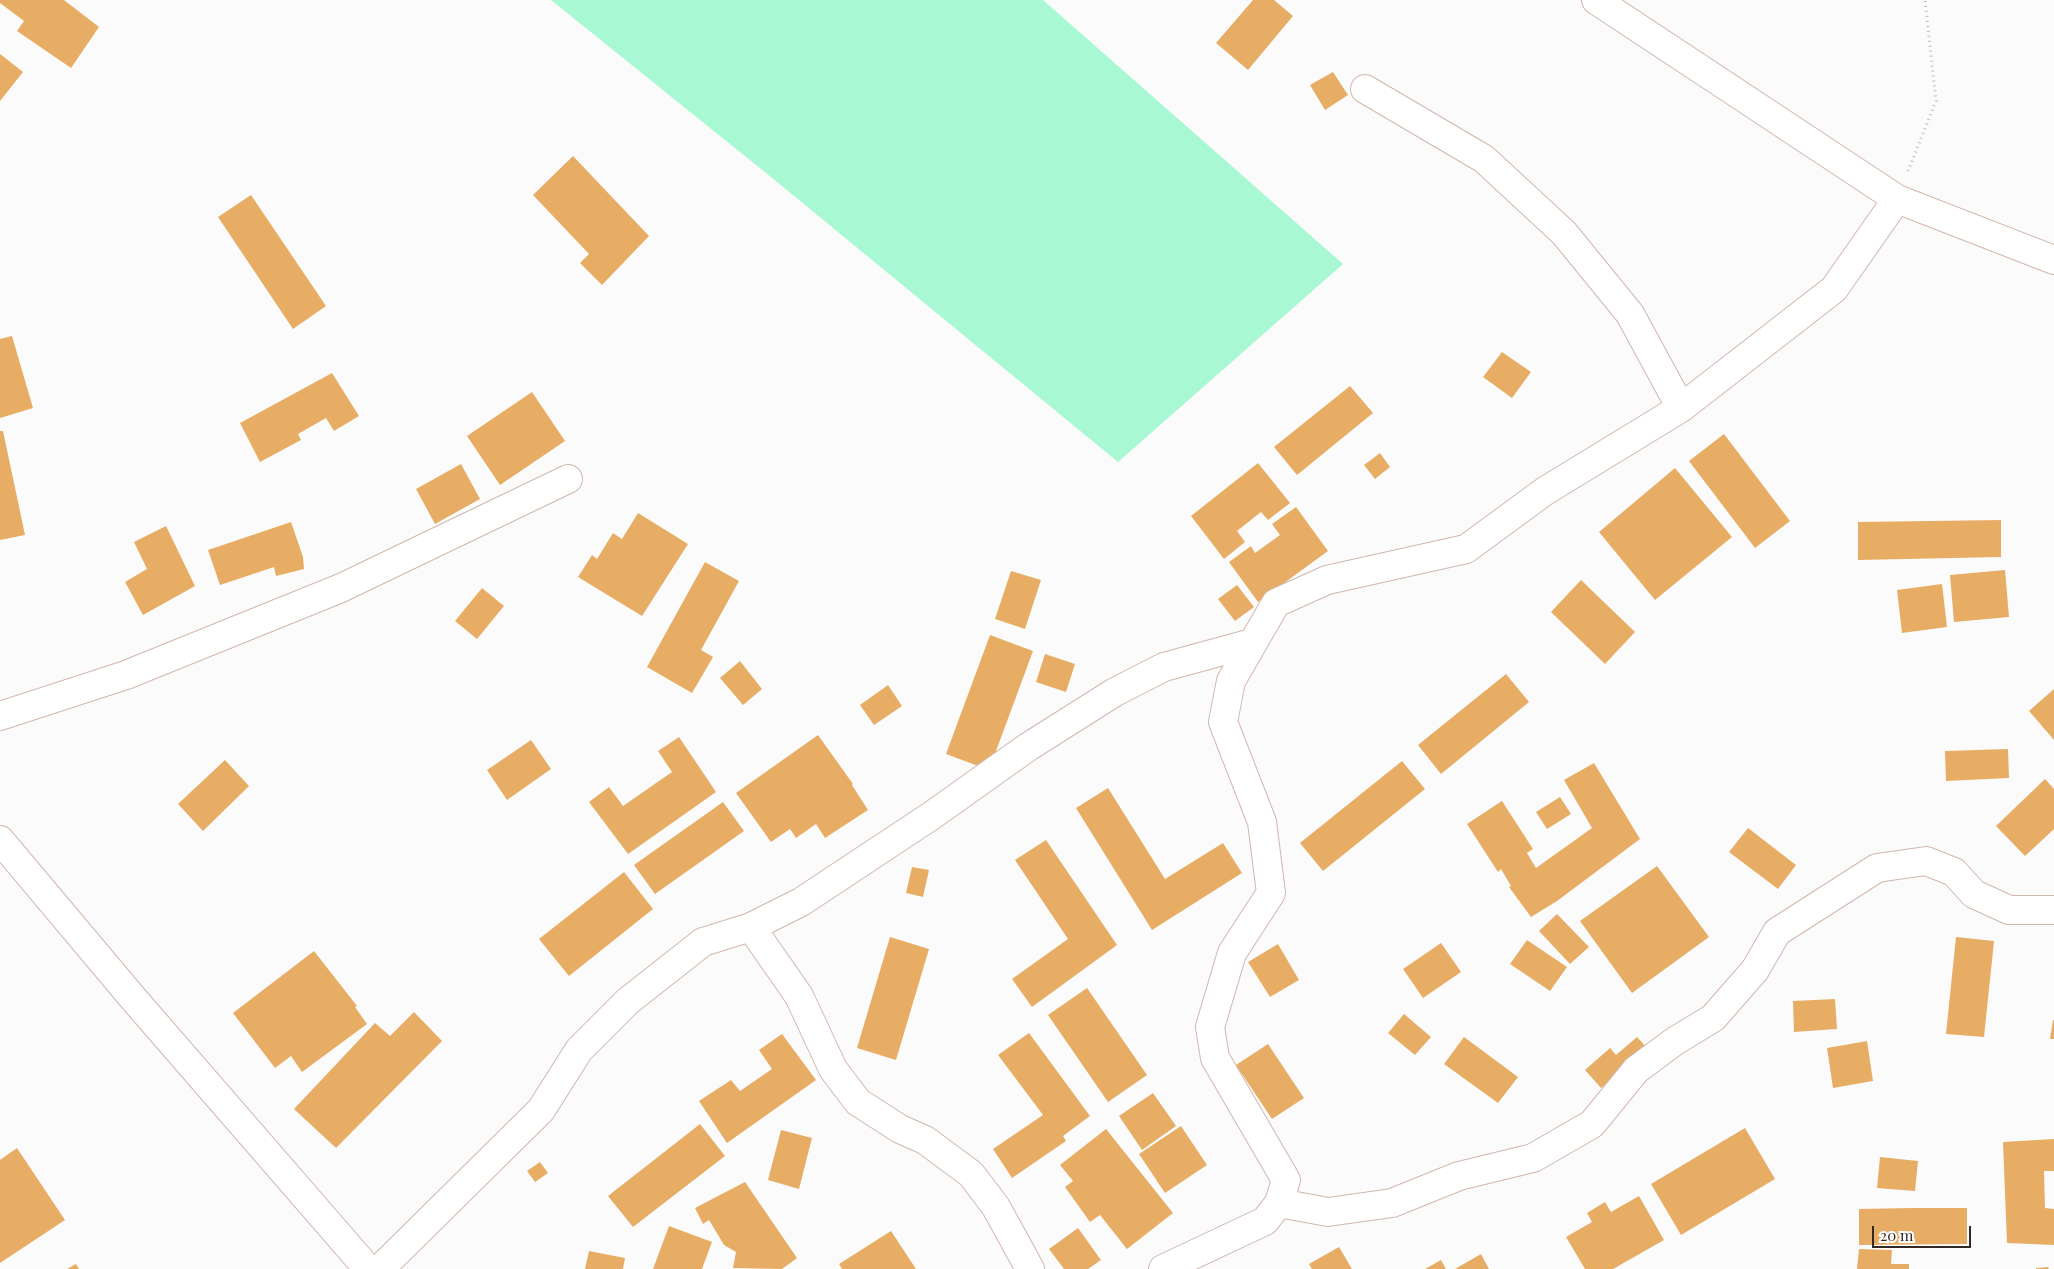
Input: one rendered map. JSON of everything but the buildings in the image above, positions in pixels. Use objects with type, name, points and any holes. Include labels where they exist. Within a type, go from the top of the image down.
[{"type":"street","points":[[1596,0],[1897,200],[2054,260]]},
{"type":"street","points":[[1365,89],[1484,159],[1564,233],[1630,314],[1680,408]]},
{"type":"street","points":[[1162,1269],[1265,1220],[1280,1203],[1286,1180],[1215,1058],[1210,1027],[1232,953],[1271,893],[1262,822],[1223,722],[1232,680],[1276,603],[1327,580],[1466,549],[1545,491],[1680,408],[1834,289],[1897,200]]},
{"type":"street","points":[[0,716],[126,675],[342,588],[568,479]]},
{"type":"street","points":[[380,1269],[541,1110],[579,1050],[628,1001],[703,942],[751,927],[802,902],[931,816],[1028,747],[1115,692],[1164,667],[1252,643]]},
{"type":"street","points":[[0,840],[132,997],[368,1269]]},
{"type":"street","points":[[1280,1203],[1328,1212],[1392,1203],[1459,1176],[1533,1158],[1592,1124],[1636,1070],[1713,1018],[1755,970],[1777,932],[1877,868],[1926,861],[1954,872],[1974,894],[2009,910],[2054,910]]},
{"type":"street","points":[[751,927],[799,996],[833,1069],[858,1102],[900,1129],[925,1140],[971,1174],[996,1207],[1030,1269]]},
{"type":"path","points":[[1897,200],[1936,101],[1925,0]]},
{"type":"green space","points":[[551,0],[1043,0],[1343,264],[1118,462],[771,177]]}]
